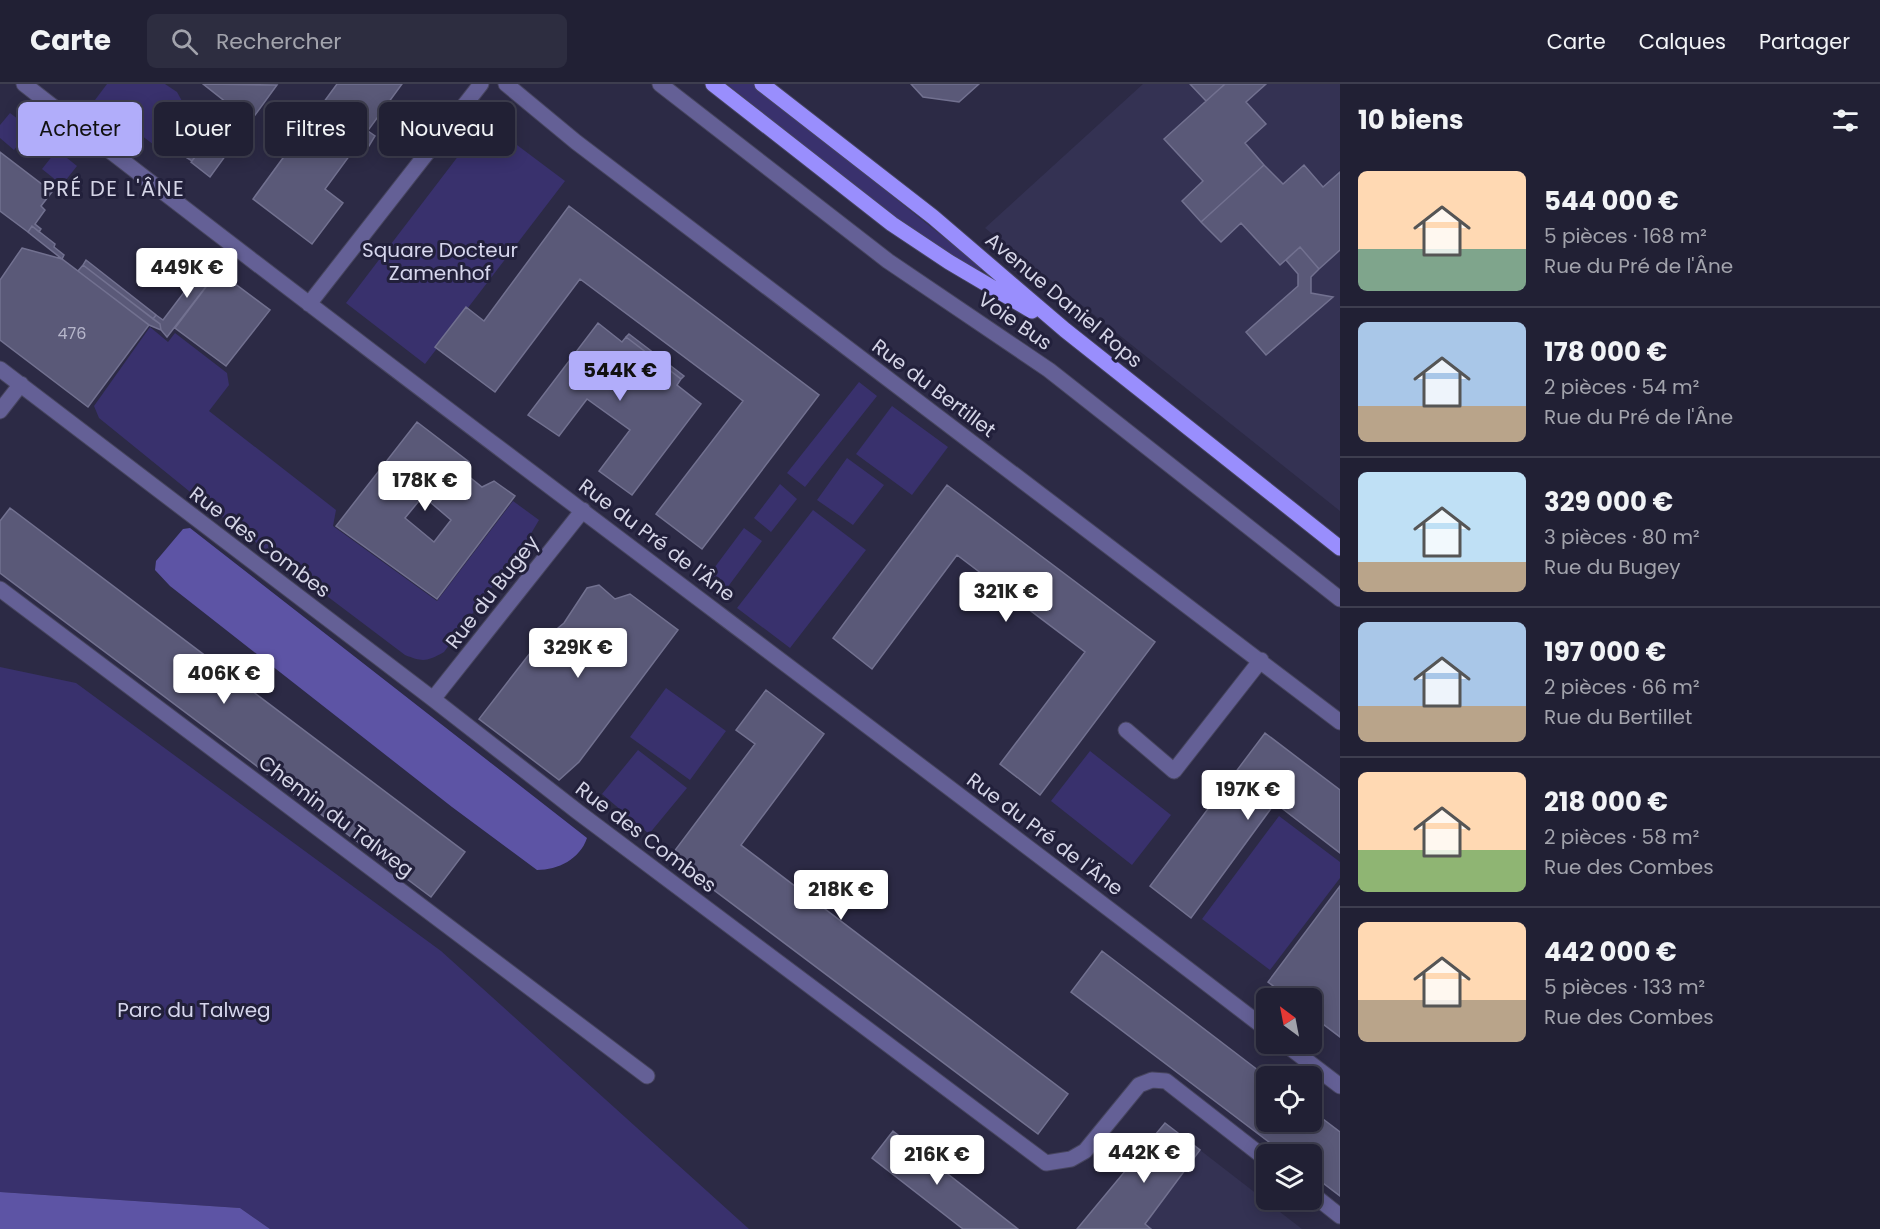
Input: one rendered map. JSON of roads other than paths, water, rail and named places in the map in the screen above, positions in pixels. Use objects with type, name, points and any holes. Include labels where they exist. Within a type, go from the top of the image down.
[{"type":"main road","points":[[713,84],[892,224],[949,262],[1065,330]]},
{"type":"main road","name":"Avenue Daniel Rops","points":[[762,84],[933,217],[1065,330],[1340,548]]},
{"type":"street","name":"Rue du Pré de l'Âne","points":[[24,84],[309,304],[1256,1021]]},
{"type":"street","points":[[309,304],[481,84]]},
{"type":"street","name":"Rue du Bertillet","points":[[506,84],[576,142],[1340,722]]},
{"type":"street","name":"Voie Bus","points":[[660,84],[888,261],[1049,370],[1340,599]]},
{"type":"street","name":"Rue des Combes","points":[[0,369],[587,819],[1046,1163],[1071,1159],[1085,1150],[1139,1085],[1152,1080],[1166,1082],[1256,1151]]},
{"type":"street","points":[[0,411],[21,384]]},
{"type":"street","name":"Rue du Bugey","points":[[433,699],[583,510]]},
{"type":"street","name":"Chemin du Talweg","points":[[0,589],[647,1076]]},
{"type":"street","points":[[1126,730],[1174,771],[1261,660]]},
{"type":"street","points":[[1298,1054],[1340,1086]]},
{"type":"street","points":[[1322,1202],[1340,1216]]},
{"type":"district","name":"PRÉ DE L'ÂNE","points":[[114,189]]},
{"type":"park label","name":"Square Docteur Zamenhof","points":[[440,262]]},
{"type":"park label","name":"Parc du Talweg","points":[[194,1010]]}]
